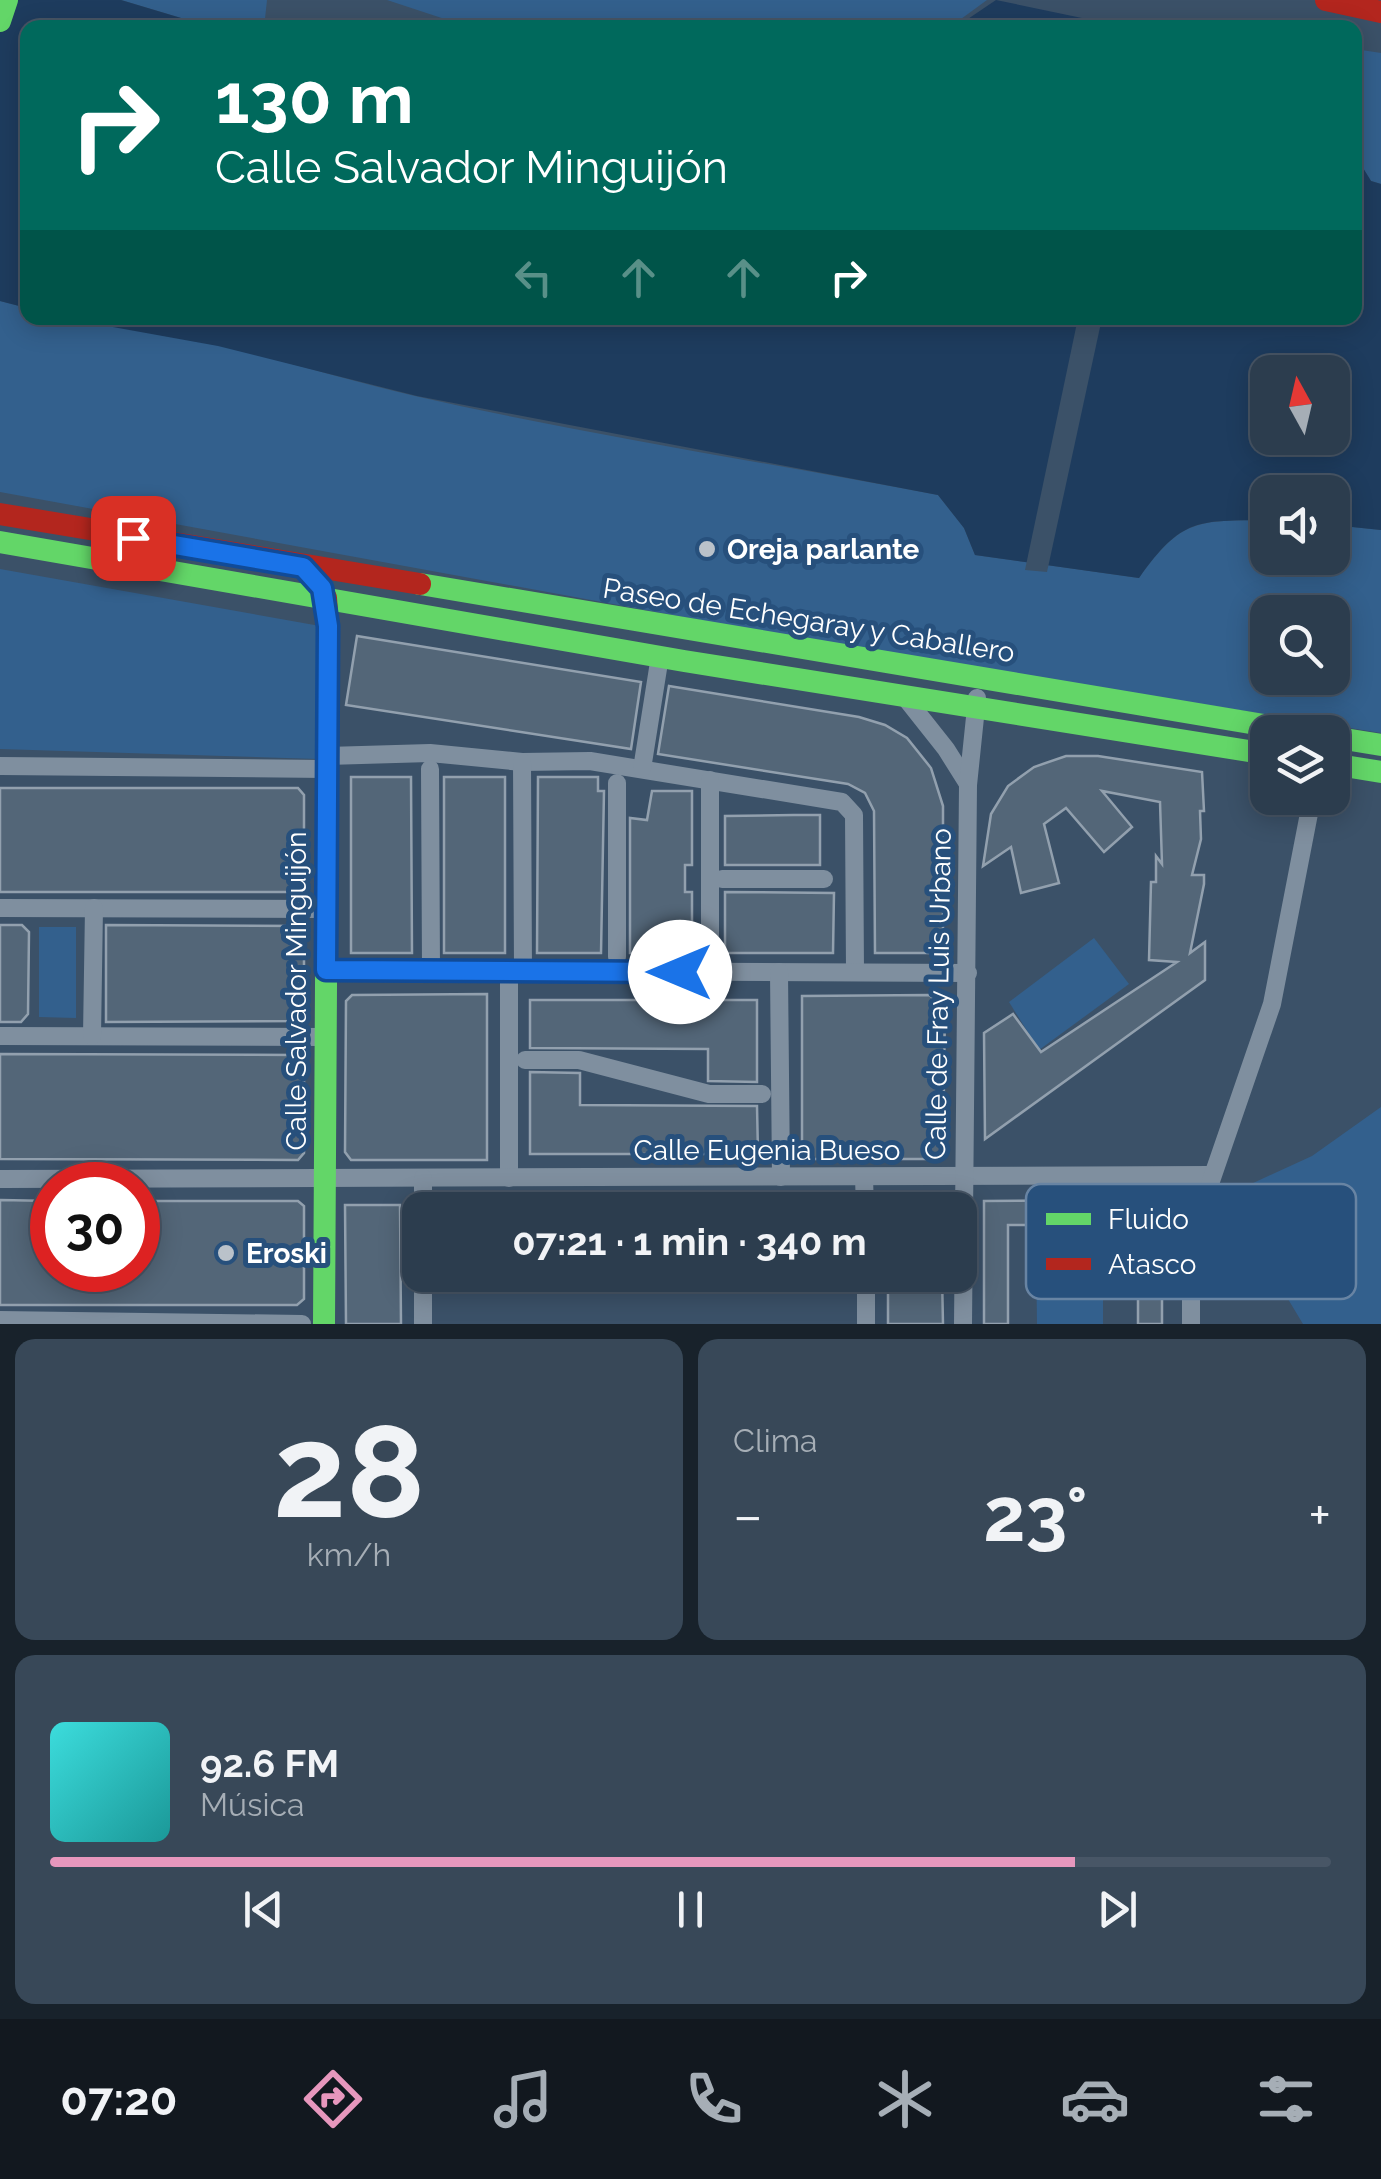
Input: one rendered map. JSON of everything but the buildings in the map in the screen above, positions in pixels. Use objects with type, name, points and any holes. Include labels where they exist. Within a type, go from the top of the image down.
[{"type":"main road","points":[[0,21],[7,0]]},
{"type":"main road","points":[[1344,2],[1381,12]]},
{"type":"main road","name":"Paseo de Echegaray y Caballero","points":[[8,518],[1250,723]]},
{"type":"main road","name":"Paseo de Echegaray y Caballero","points":[[0,542],[660,656],[1250,751]]},
{"type":"main road","points":[[303,567],[326,598]]},
{"type":"main road","name":"Calle Salvador Minguijón","points":[[324,1324],[326,598]]},
{"type":"main road","points":[[1350,740],[1381,745]]},
{"type":"main road","points":[[1350,767],[1381,772]]},
{"type":"street","points":[[642,769],[660,656]]},
{"type":"street","points":[[974,708],[982,691],[995,682]]},
{"type":"street","points":[[903,696],[946,749],[968,785]]},
{"type":"street","name":"Calle de Fray Luis Urbano","points":[[963,1324],[968,785],[974,708]]},
{"type":"street","points":[[0,766],[327,762],[430,753],[522,762],[590,761],[842,802],[854,815],[855,972]]},
{"type":"street","points":[[509,1178],[522,762]]},
{"type":"street","points":[[430,769],[431,970]]},
{"type":"street","points":[[710,780],[710,972]]},
{"type":"street","points":[[616,957],[617,783]]},
{"type":"street","points":[[1208,1184],[1252,1071],[1272,1004],[1309,815]]},
{"type":"street","points":[[722,879],[824,879]]},
{"type":"street","points":[[0,908],[326,909]]},
{"type":"street","points":[[92,1036],[94,908]]},
{"type":"street","points":[[326,970],[968,973]]},
{"type":"street","points":[[779,972],[781,1177]]},
{"type":"street","points":[[0,1036],[325,1037]]},
{"type":"street","points":[[525,1060],[580,1060],[708,1094],[762,1094]]},
{"type":"street","name":"Calle Eugenia Bueso","points":[[0,1179],[1210,1176]]},
{"type":"street","points":[[864,1177],[864,1192]]},
{"type":"street","points":[[423,1178],[423,1192]]},
{"type":"street","points":[[423,1292],[423,1324]]},
{"type":"street","points":[[866,1292],[866,1324]]},
{"type":"street","points":[[1191,1299],[1191,1324]]},
{"type":"street","points":[[0,1320],[302,1324]]},
{"type":"shaded area","points":[[0,0],[121,0],[188,20],[20,20],[20,306],[0,301]]},
{"type":"shaded area","points":[[121,0],[267,0],[265,20],[188,20]]},
{"type":"shaded area","points":[[387,0],[987,0],[960,20],[448,20]]},
{"type":"shaded area","points":[[996,0],[1092,20],[966,20]]},
{"type":"shaded area","points":[[1362,50],[1381,53],[1381,184],[1371,181],[1362,166]]},
{"type":"shaded area","points":[[1362,166],[1371,181],[1381,184],[1381,530],[1350,527],[1350,475],[1250,475],[1250,520],[1193,526],[1167,543],[1139,578],[975,555],[964,528],[938,495],[417,396],[218,346],[102,325],[1362,325]]},
{"type":"shaded area","points":[[0,301],[20,306],[20,325],[117,325],[174,335],[480,410],[938,495],[964,528],[975,555],[1139,578],[1167,544],[1193,527],[1250,520],[1250,575],[1350,575],[1350,527],[1381,530],[1381,733],[1350,728],[1350,715],[1269,715],[848,647],[0,492]]},
{"type":"shaded area","points":[[0,569],[320,626],[317,759],[0,749]]},
{"type":"shaded area","points":[[39,927],[76,927],[76,1018],[39,1017]]},
{"type":"shaded area","points":[[1094,938],[1129,984],[1039,1050],[1009,1002]]},
{"type":"shaded area","points":[[1381,1107],[1381,1324],[1303,1324],[1288,1299],[1356,1299],[1356,1184],[1251,1184],[1312,1156]]},
{"type":"shaded area","points":[[1037,1299],[1103,1299],[1103,1324],[1037,1324]]},
{"type":"pier","points":[[1077,325],[1100,325],[1047,572],[1025,570]]},
{"type":"traffic: fast","points":[[0,21],[7,0]]},
{"type":"traffic: fast","points":[[0,542],[684,661],[1250,751]]},
{"type":"traffic: fast","points":[[420,584],[1250,723]]},
{"type":"traffic: fast","points":[[1350,740],[1381,745]]},
{"type":"traffic: fast","points":[[1350,767],[1381,772]]},
{"type":"traffic: fast","points":[[324,1324],[327,817]]},
{"type":"traffic: jam","points":[[1326,0],[1381,12]]},
{"type":"traffic: jam","points":[[0,514],[420,584]]},
{"type":"traffic: jam","points":[[318,582],[326,598],[328,626],[327,817]]},
{"type":"place","name":"Oreja parlante","points":[[707,549]]},
{"type":"place","name":"Eroski","points":[[226,1253]]},
{"type":"route","points":[[133,538],[303,567],[322,588],[328,626],[326,970],[680,972]]}]
